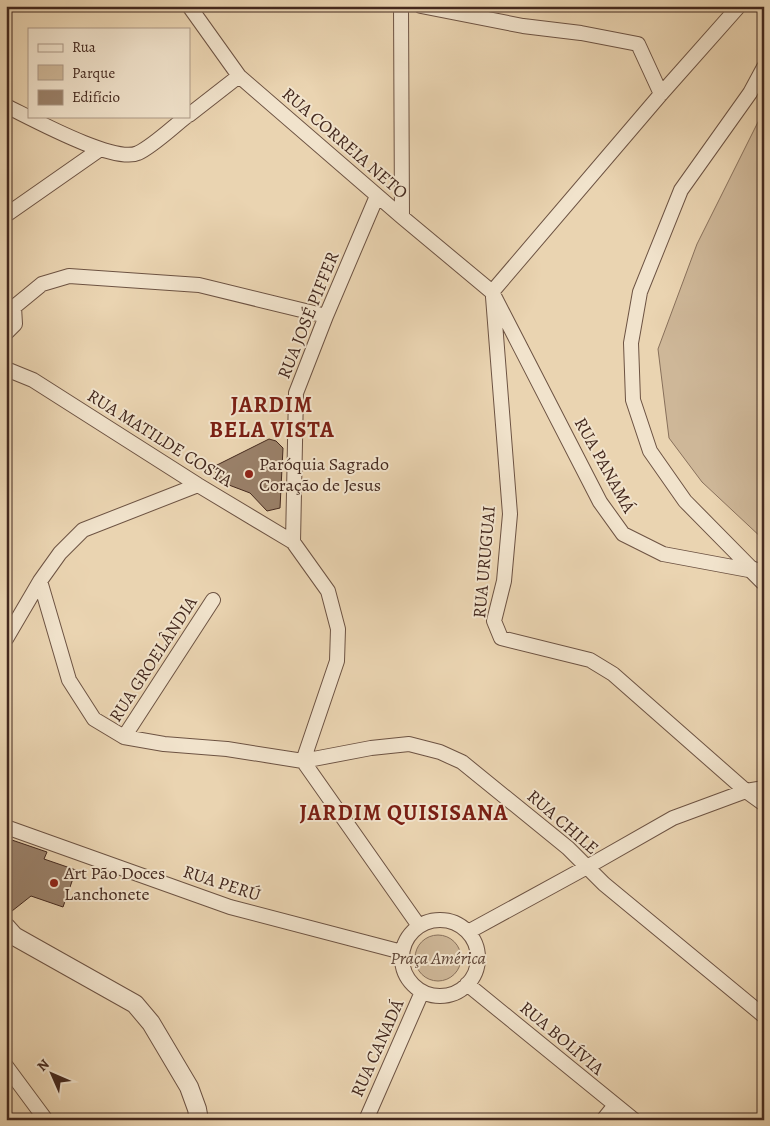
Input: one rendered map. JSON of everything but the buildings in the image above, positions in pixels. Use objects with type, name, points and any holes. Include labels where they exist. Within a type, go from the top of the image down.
[{"type":"street","name":"RUA CORREIA NETO","points":[[189,6],[239,76],[377,196],[492,292]]},
{"type":"street","points":[[401,6],[402,217]]},
{"type":"street","points":[[421,6],[523,26],[581,33],[638,44],[661,94]]},
{"type":"street","points":[[492,292],[661,94],[739,6]]},
{"type":"street","points":[[759,576],[685,501],[650,451],[633,400],[631,343],[640,292],[681,190],[750,93],[764,68]]},
{"type":"street","points":[[190,113],[239,76]]},
{"type":"street","points":[[6,106],[28,116]]},
{"type":"street","points":[[31,118],[99,150],[124,155],[137,154],[184,118]]},
{"type":"street","points":[[6,215],[99,150]]},
{"type":"street","name":"RUA JOSÉ PIFFER","points":[[293,542],[296,394],[326,316],[377,196]]},
{"type":"street","points":[[6,334],[15,324],[14,307],[42,284],[69,276],[200,285],[326,316]]},
{"type":"street","name":"RUA PANAMÁ","points":[[492,292],[600,502],[623,534],[663,554],[759,576]]},
{"type":"street","name":"RUA URUGUAI","points":[[492,292],[510,514],[504,581],[494,621],[500,638],[590,660],[613,674],[746,791],[764,804]]},
{"type":"street","name":"RUA MATILDE COSTA","points":[[6,369],[34,380],[198,486],[293,542]]},
{"type":"street","points":[[6,639],[40,581],[60,553],[83,530],[198,486]]},
{"type":"street","points":[[293,542],[328,591],[338,629],[337,660],[303,761],[419,926]]},
{"type":"street","points":[[40,581],[69,680],[94,719],[124,737]]},
{"type":"street","name":"RUA GROELÂNDIA","points":[[124,737],[213,600]]},
{"type":"street","name":"RUA CHILE","points":[[124,737],[164,744],[227,750],[303,761],[371,748],[409,744],[440,752],[462,762],[568,848],[612,890],[764,1016]]},
{"type":"street","points":[[468,932],[673,818],[746,791],[764,788]]},
{"type":"street","name":"RUA PERÚ","points":[[6,827],[230,907],[402,952]]},
{"type":"street","points":[[439,920],[450,921],[468,932],[474,941],[477,958],[474,974],[467,984],[458,991],[446,996],[434,996],[422,992],[412,985],[402,964],[402,952],[405,942],[411,933],[428,921],[439,920]]},
{"type":"street","points":[[9,935],[135,1004],[151,1023],[189,1087],[199,1120]]},
{"type":"street","name":"RUA BOLÍVIA","points":[[467,984],[634,1120]]},
{"type":"street","name":"RUA CANADÁ","points":[[366,1120],[422,992]]},
{"type":"street","points":[[6,1066],[11,1082],[46,1120]]},
{"type":"street","points":[[603,1120],[615,1105]]},
{"type":"green space","points":[[764,110],[764,540],[702,482],[669,438],[658,349],[697,244]]},
{"type":"green space","name":"Praça América","points":[[443,935],[455,941],[460,949],[460,967],[455,975],[447,980],[433,981],[421,975],[416,967],[415,953],[421,941],[429,936]]},
{"type":"place","name":"Paróquia Sagrado Coração de Jesus","points":[[249,474]]},
{"type":"place","name":"Art Pão Doces Lanchonete","points":[[54,883]]},
{"type":"district","name":"JARDIM BELA VISTA","points":[[272,416]]},
{"type":"district","name":"JARDIM QUISISANA","points":[[404,812]]}]
